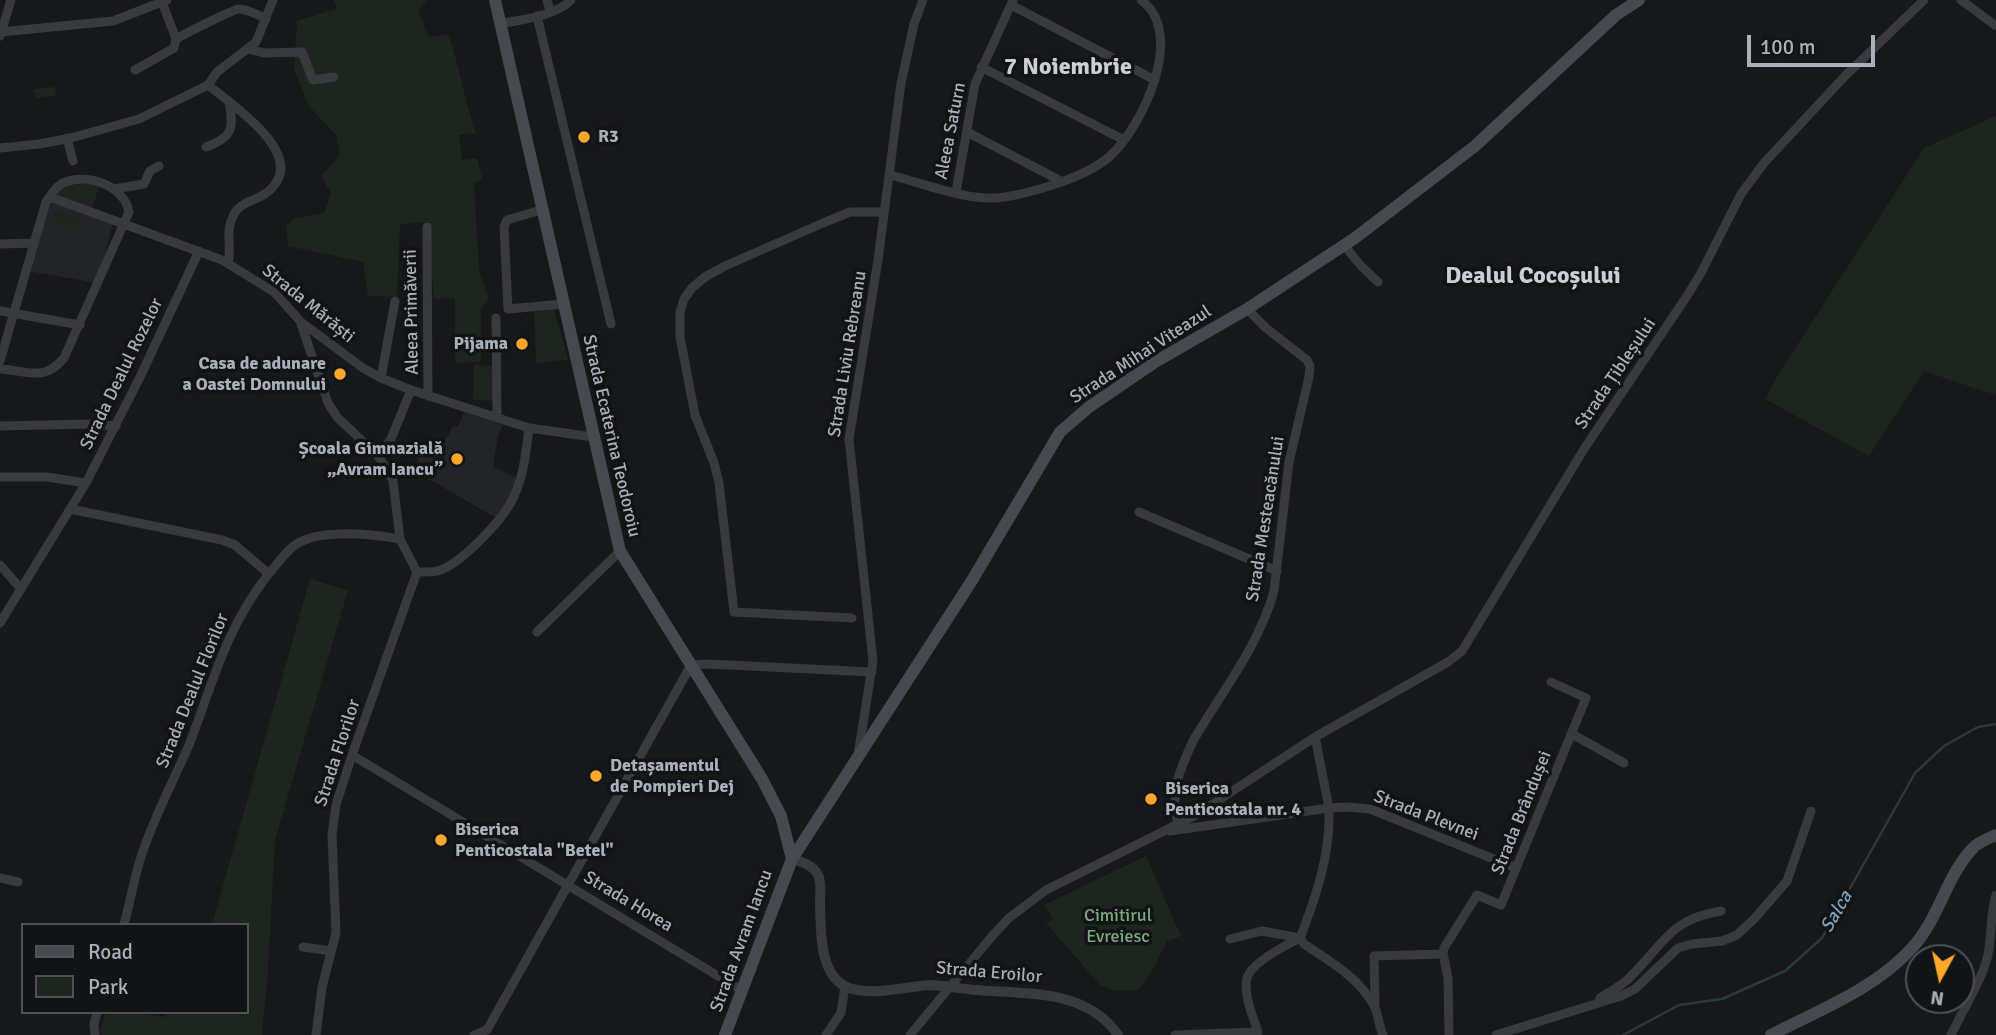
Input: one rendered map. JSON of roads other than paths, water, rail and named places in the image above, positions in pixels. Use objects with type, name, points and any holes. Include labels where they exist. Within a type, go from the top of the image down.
[{"type":"main road","name":"Strada Ecaterina Teodoroiu","points":[[495,0],[620,551],[773,799],[786,830],[792,859]]},
{"type":"main road","name":"Strada Mihai Viteazul","points":[[792,859],[971,582],[1060,432],[1089,407],[1155,362],[1247,309],[1344,244],[1475,146],[1616,15],[1639,0]]},
{"type":"main road","points":[[1771,1035],[1867,986],[1897,964],[1914,947],[1932,921],[1955,874],[1974,846],[1996,835]]},
{"type":"main road","name":"Strada Avram Iancu","points":[[725,1035],[792,859]]},
{"type":"street","points":[[12,0],[1,34],[113,21],[165,1],[176,39],[174,48],[135,70]]},
{"type":"street","points":[[0,148],[67,138],[139,119],[208,85],[217,72],[256,42],[273,0]]},
{"type":"street","points":[[547,0],[551,11]]},
{"type":"street","points":[[500,24],[537,16],[562,7],[570,0]]},
{"type":"street","name":"Strada Liviu Rebreanu","points":[[858,756],[872,671],[871,636],[849,439],[890,175],[901,83],[914,23],[923,0]]},
{"type":"street","points":[[890,175],[991,199],[1019,194],[1061,181],[1100,163],[1124,140],[1142,111],[1155,80],[1159,55],[1158,26],[1151,10],[1141,0]]},
{"type":"street","name":"Strada Țibleșului","points":[[910,1035],[1009,918],[1028,903],[1066,878],[1178,824],[1315,737],[1448,662],[1462,651],[1584,449],[1701,273],[1741,194],[1764,163],[1845,76],[1924,0]]},
{"type":"street","points":[[1961,0],[1996,26]]},
{"type":"street","points":[[1012,2],[1155,80]]},
{"type":"street","name":"Aleea Saturn","points":[[956,191],[975,84],[1012,2]]},
{"type":"street","points":[[176,39],[225,16],[233,9],[242,8],[266,19]]},
{"type":"street","name":"Strada Ecaterina Teodoroiu","points":[[537,16],[611,324]]},
{"type":"street","points":[[248,49],[264,53],[302,51],[313,80],[334,77]]},
{"type":"street","points":[[981,67],[1124,140]]},
{"type":"street","points":[[208,85],[266,135],[276,148],[280,161],[280,177],[272,189],[256,200],[241,205],[233,214],[229,227],[228,264]]},
{"type":"street","points":[[206,148],[229,135],[232,124],[229,102]]},
{"type":"street","points":[[967,132],[1061,181]]},
{"type":"street","points":[[67,138],[73,161]]},
{"type":"street","points":[[114,190],[144,184],[150,171],[159,166]]},
{"type":"street","points":[[0,361],[34,243],[55,189],[64,182],[82,179],[99,182],[114,190],[128,204],[129,212],[64,358],[54,370],[42,373],[0,369]]},
{"type":"street","name":"Strada Mărăști","points":[[50,197],[228,264],[274,292],[301,322],[363,368],[381,378],[529,428],[593,437]]},
{"type":"street","points":[[541,211],[507,219],[503,227],[508,309],[563,304]]},
{"type":"street","points":[[852,618],[734,612],[719,483],[715,463],[695,415],[680,337],[680,312],[684,299],[692,288],[725,266],[850,212],[884,212]]},
{"type":"street","name":"Aleea Primăverii","points":[[427,227],[428,396]]},
{"type":"street","points":[[1,244],[34,243]]},
{"type":"street","points":[[1344,244],[1378,282]]},
{"type":"street","name":"Strada Dealul Rozelor","points":[[0,623],[86,483],[199,251]]},
{"type":"street","points":[[381,378],[395,301]]},
{"type":"street","name":"Strada Mesteacănului","points":[[1178,824],[1174,802],[1181,768],[1193,741],[1259,631],[1272,598],[1289,462],[1310,366],[1307,360],[1266,328],[1247,309]]},
{"type":"street","points":[[0,312],[80,325]]},
{"type":"street","points":[[496,318],[497,416]]},
{"type":"street","points":[[301,322],[328,402],[337,417],[378,456],[393,481],[400,539],[417,572],[439,571],[448,567],[502,515],[516,493],[529,428]]},
{"type":"street","points":[[378,456],[391,439],[411,390]]},
{"type":"street","points":[[0,426],[116,426]]},
{"type":"street","points":[[0,477],[47,477],[86,483]]},
{"type":"street","points":[[70,509],[222,540],[235,545],[269,574]]},
{"type":"street","points":[[1139,512],[1277,571]]},
{"type":"street","name":"Strada Dealul Florilor","points":[[124,923],[141,856],[190,743],[222,652],[247,604],[283,556],[296,544],[311,538],[355,534],[400,539]]},
{"type":"street","points":[[537,632],[620,551]]},
{"type":"street","points":[[1,569],[21,589]]},
{"type":"street","name":"Strada Florilor","points":[[316,1035],[322,987],[336,933],[333,819],[352,755],[417,572]]},
{"type":"street","points":[[474,1035],[491,1033],[568,884],[691,665],[872,671]]},
{"type":"street","name":"Strada Brândușei","points":[[1443,954],[1477,895],[1501,905],[1572,734],[1586,698],[1551,682]]},
{"type":"street","points":[[1572,734],[1624,762]]},
{"type":"street","points":[[1175,1035],[1258,1032],[1247,992],[1248,977],[1251,970],[1264,960],[1300,938],[1315,899],[1321,873],[1330,825],[1315,737]]},
{"type":"street","name":"Strada Horea","points":[[352,755],[743,991]]},
{"type":"street","name":"Strada Țibleșului","points":[[1165,831],[1211,827],[1329,808]]},
{"type":"street","name":"Strada Plevnei","points":[[1329,808],[1370,809],[1516,868]]},
{"type":"street","points":[[1496,1035],[1635,989],[1678,948],[1722,941],[1737,935],[1787,881],[1811,811]]},
{"type":"street","points":[[792,859],[812,867],[819,877],[823,943],[827,963],[833,976],[845,986],[841,1013],[826,1035]]},
{"type":"street","points":[[0,878],[18,882]]},
{"type":"street","points":[[1951,1035],[1980,978],[1987,956],[1991,912],[1996,895]]},
{"type":"street","points":[[1586,1006],[1620,986],[1634,974],[1673,928],[1691,919],[1721,911]]},
{"type":"street","points":[[1230,939],[1262,931],[1300,938],[1304,944],[1344,970],[1375,1006]]},
{"type":"street","points":[[303,947],[331,951]]},
{"type":"street","points":[[1383,1035],[1375,1006],[1374,956],[1443,954],[1448,978],[1449,1035]]},
{"type":"street","name":"Strada Eroilor","points":[[845,986],[874,990],[929,985],[1045,995],[1065,999],[1095,1012],[1106,1020],[1118,1035]]},
{"type":"street","points":[[95,1035],[96,1014]]},
{"type":"waterway","name":"Salca","points":[[1623,1035],[1679,1005],[1722,999],[1785,971],[1822,938],[1915,773],[1944,746],[1978,727],[1996,724]]},
{"type":"place","name":"R3","points":[[584,137]]},
{"type":"place","name":"Pijama","points":[[522,344]]},
{"type":"place","name":"Casa de adunare a Oastei Domnului","points":[[340,374]]},
{"type":"place","name":"Școala Gimnazială „Avram Iancu”","points":[[457,459]]},
{"type":"place","name":"Detașamentul de Pompieri Dej","points":[[596,776]]},
{"type":"place","name":"Biserica Penticostala nr. 4","points":[[1151,799]]},
{"type":"place","name":"Biserica Penticostala \"Betel\"","points":[[441,840]]},
{"type":"district","name":"7 Noiembrie","points":[[1068,68]]},
{"type":"district","name":"Dealul Cocoșului","points":[[1533,277]]},
{"type":"park label","name":"Cimitirul Evreiesc","points":[[1118,926]]}]
